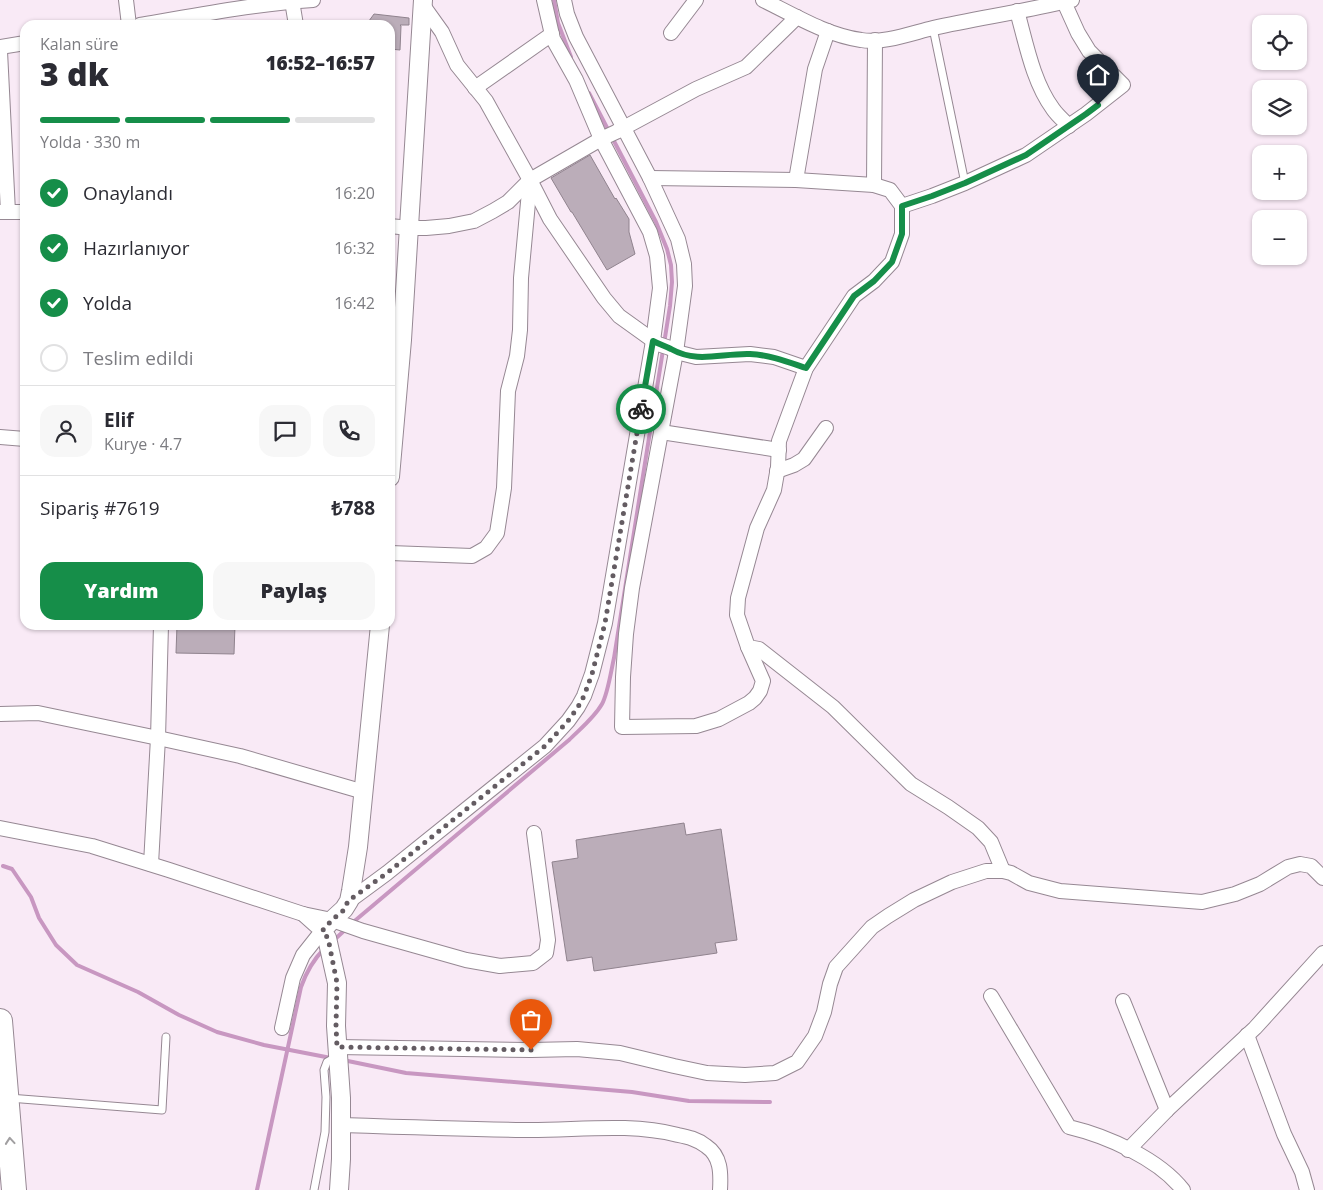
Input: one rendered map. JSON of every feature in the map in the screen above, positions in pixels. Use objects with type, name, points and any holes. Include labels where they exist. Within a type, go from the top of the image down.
[{"type":"highway","points":[[0,1021],[14,1190]]},
{"type":"street","points":[[126,0],[128,20]]},
{"type":"street","points":[[213,19],[276,2],[313,0]]},
{"type":"street","points":[[348,901],[387,873],[545,746],[568,721],[581,702],[592,674],[605,623],[664,346],[685,286],[684,264],[678,239],[650,178],[612,134],[576,80],[553,39],[544,0]]},
{"type":"street","points":[[564,0],[567,14],[650,232],[659,272],[664,346],[661,432],[626,634],[622,727],[696,726],[720,719],[749,704],[760,691],[763,681],[737,615],[738,598],[757,528],[774,490],[779,441],[806,368],[854,296],[874,281],[892,262],[902,234],[902,206],[890,190],[874,185],[796,180],[650,178]]},
{"type":"street","points":[[671,32],[696,0]]},
{"type":"street","points":[[763,0],[828,31],[864,41],[888,39],[1068,1],[1078,33],[1089,51],[1122,85],[1086,114],[1026,155],[965,183],[902,206]]},
{"type":"street","points":[[292,2],[295,20]]},
{"type":"street","points":[[422,2],[442,32],[458,65],[486,101],[550,219],[604,298],[619,316],[664,346],[696,357],[750,354],[774,357],[806,368]]},
{"type":"street","points":[[395,420],[402,340],[422,2]]},
{"type":"street","points":[[1017,11],[1035,74],[1044,96],[1053,110],[1068,126]]},
{"type":"street","points":[[395,227],[426,228],[474,221],[508,202],[530,180],[696,89],[746,67],[797,17]]},
{"type":"street","points":[[796,180],[815,69],[828,31]]},
{"type":"street","points":[[475,88],[552,34]]},
{"type":"street","points":[[874,185],[875,40]]},
{"type":"street","points":[[20,44],[0,49],[4,212],[20,212]]},
{"type":"street","points":[[395,553],[472,556],[486,548],[497,533],[504,488],[508,391],[518,347],[521,278],[530,180]]},
{"type":"street","points":[[777,471],[794,466],[804,458],[826,428]]},
{"type":"street","points":[[661,432],[779,450]]},
{"type":"street","points":[[0,437],[20,439]]},
{"type":"street","points":[[151,864],[158,738],[161,630]]},
{"type":"street","points":[[282,1028],[293,978],[303,955],[331,928],[344,910],[352,891],[364,792],[380,630]]},
{"type":"street","points":[[748,647],[759,649],[833,707],[911,784],[978,828],[991,842],[1003,871]]},
{"type":"street","points":[[0,714],[38,713],[158,738],[240,756],[364,792]]},
{"type":"street","points":[[0,828],[92,846],[303,914],[331,928],[363,930],[466,960],[500,966],[533,964],[546,953],[548,940],[534,833]]},
{"type":"street","points":[[335,1058],[577,1049],[620,1053],[707,1073],[745,1075],[775,1073],[797,1062],[815,1036],[824,1012],[836,967],[872,927],[914,900],[952,882],[986,871],[1003,871],[1030,883],[1060,891],[1202,902],[1235,894],[1260,884],[1288,867],[1300,864],[1311,866],[1323,878]]},
{"type":"street","points":[[331,928],[332,960],[337,983],[335,1058],[341,1125],[339,1190]]},
{"type":"street","points":[[1128,1150],[1167,1110],[1247,1035],[1323,953]]},
{"type":"street","points":[[991,996],[1069,1128],[1104,1138],[1152,1162],[1184,1190]]},
{"type":"street","points":[[1123,1001],[1167,1110]]},
{"type":"street","points":[[1247,1035],[1284,1134],[1302,1172],[1307,1190]]},
{"type":"street","points":[[341,1125],[524,1130],[637,1128],[668,1132],[694,1138],[708,1146],[717,1158],[721,1173],[720,1190]]},
{"type":"lane","points":[[933,28],[965,183]]},
{"type":"lane","points":[[6,1098],[162,1110],[166,1036]]},
{"type":"lane","points":[[314,1190],[325,1132],[326,1097],[324,1070],[335,1058]]},
{"type":"building","points":[[374,14],[409,18],[409,25],[400,25],[400,50],[395,50],[395,20],[370,20]]},
{"type":"building","points":[[590,155],[615,199],[629,219],[629,232],[635,254],[607,270],[551,178]]},
{"type":"building","points":[[177,630],[235,630],[234,654],[176,653]]},
{"type":"building","points":[[684,823],[686,835],[721,829],[737,940],[715,943],[717,953],[594,971],[592,957],[567,961],[552,862],[578,858],[576,840]]},
{"type":"waterway","points":[[554,0],[558,23],[571,57]]},
{"type":"waterway","points":[[351,924],[569,740],[595,714],[606,694],[614,658],[670,306],[672,282],[671,265],[667,249],[656,222],[589,93]]},
{"type":"waterway","points":[[3,866],[12,869],[31,897],[39,918],[56,945],[77,965],[138,992],[179,1015],[217,1032],[264,1045],[331,1058]]},
{"type":"waterway","points":[[333,941],[346,929]]},
{"type":"waterway","points":[[257,1190],[301,987],[310,967],[324,949]]},
{"type":"waterway","points":[[343,1060],[406,1073],[632,1092],[689,1101],[770,1102]]},
{"type":"way so far","points":[[531,1050],[337,1047],[337,983],[328,938],[322,931],[344,910],[348,901],[387,873],[545,746],[578,707],[592,674],[605,623],[641,409]]},
{"type":"route","points":[[641,409],[653,341],[676,352],[696,357],[750,354],[774,357],[806,368],[854,296],[874,281],[892,262],[902,234],[902,206],[965,183],[1026,155],[1098,105]]}]
